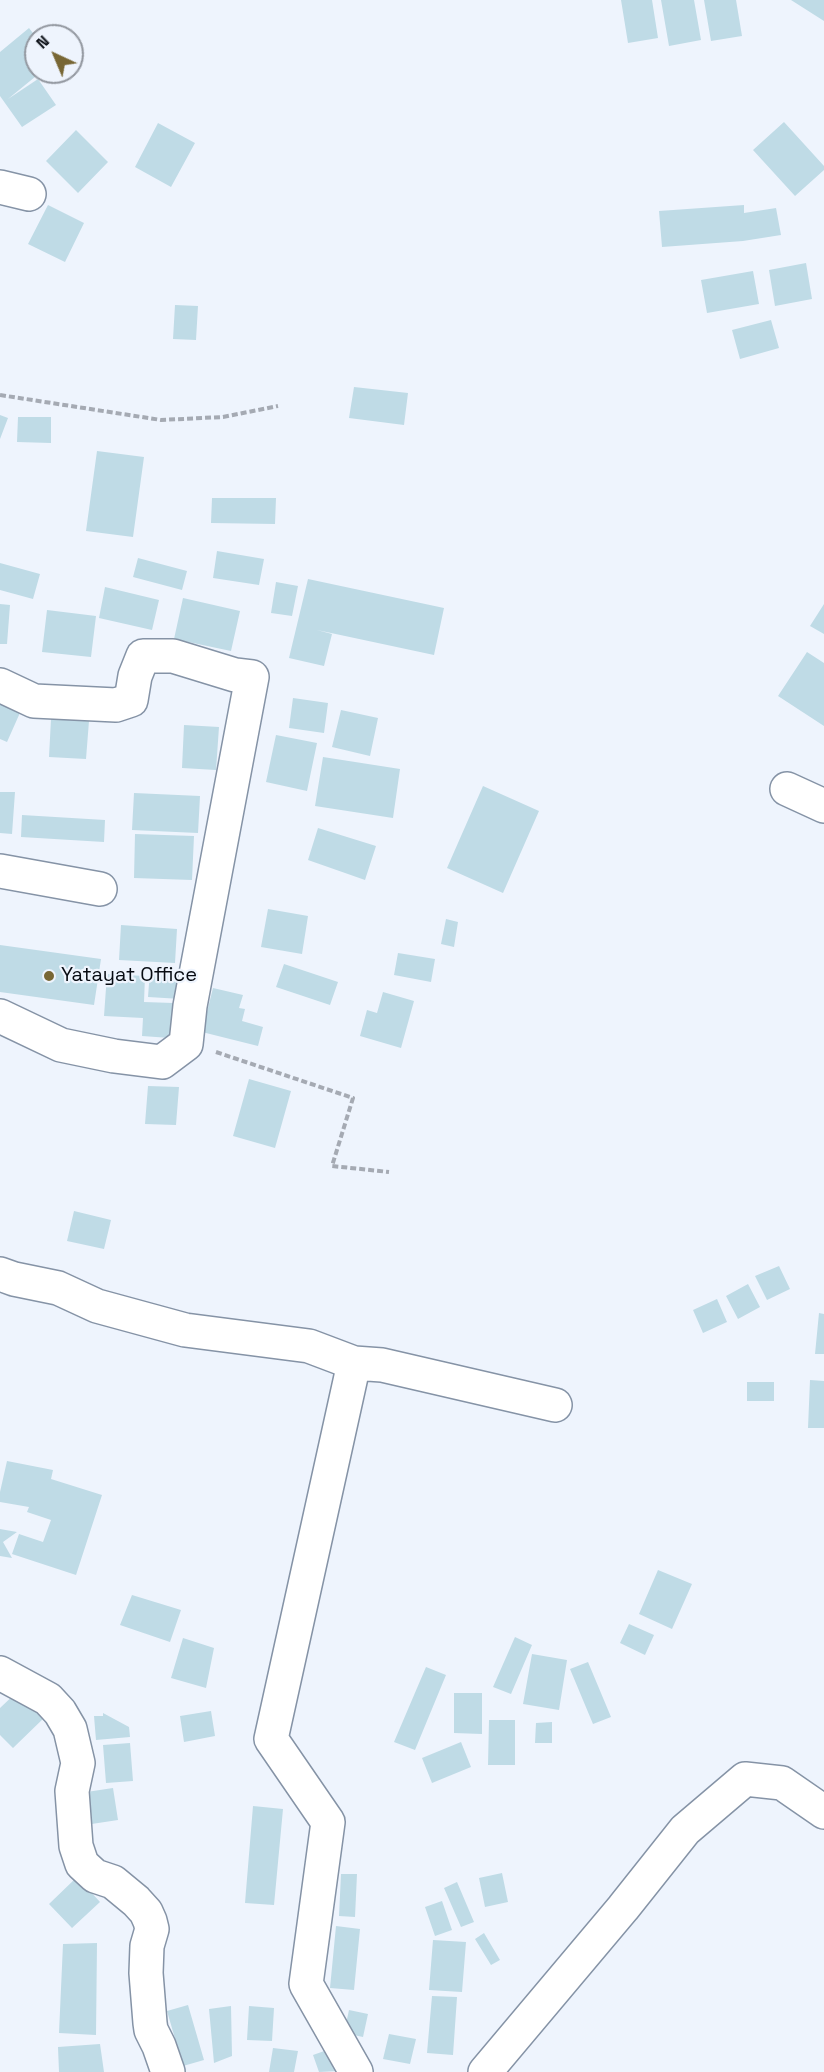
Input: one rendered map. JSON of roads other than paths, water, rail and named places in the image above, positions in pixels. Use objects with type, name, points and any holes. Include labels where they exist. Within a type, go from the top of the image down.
[{"type":"street","points":[[0,685],[34,701],[117,705],[131,700],[135,676],[143,656],[172,656],[235,675],[252,677],[190,1006],[186,1044],[162,1062],[114,1056],[61,1045],[0,1016]]},
{"type":"street","points":[[787,789],[824,806]]},
{"type":"street","points":[[0,871],[100,889]]},
{"type":"street","points":[[0,1274],[58,1288],[97,1306],[185,1330],[309,1346],[354,1363],[382,1365],[555,1405]]},
{"type":"street","points":[[354,1363],[271,1739],[328,1822],[306,1984],[356,2072]]},
{"type":"street","points":[[0,1673],[48,1699],[60,1712],[70,1729],[78,1762],[72,1791],[76,1846],[82,1864],[94,1876],[113,1882],[136,1901],[146,1912],[150,1921],[152,1929],[147,1946],[147,1964],[150,2023],[168,2072]]},
{"type":"street","points":[[485,2072],[623,1908],[685,1830],[745,1779],[782,1782],[824,1812]]},
{"type":"place","name":"Yatayat Office","points":[[49,976]]}]
